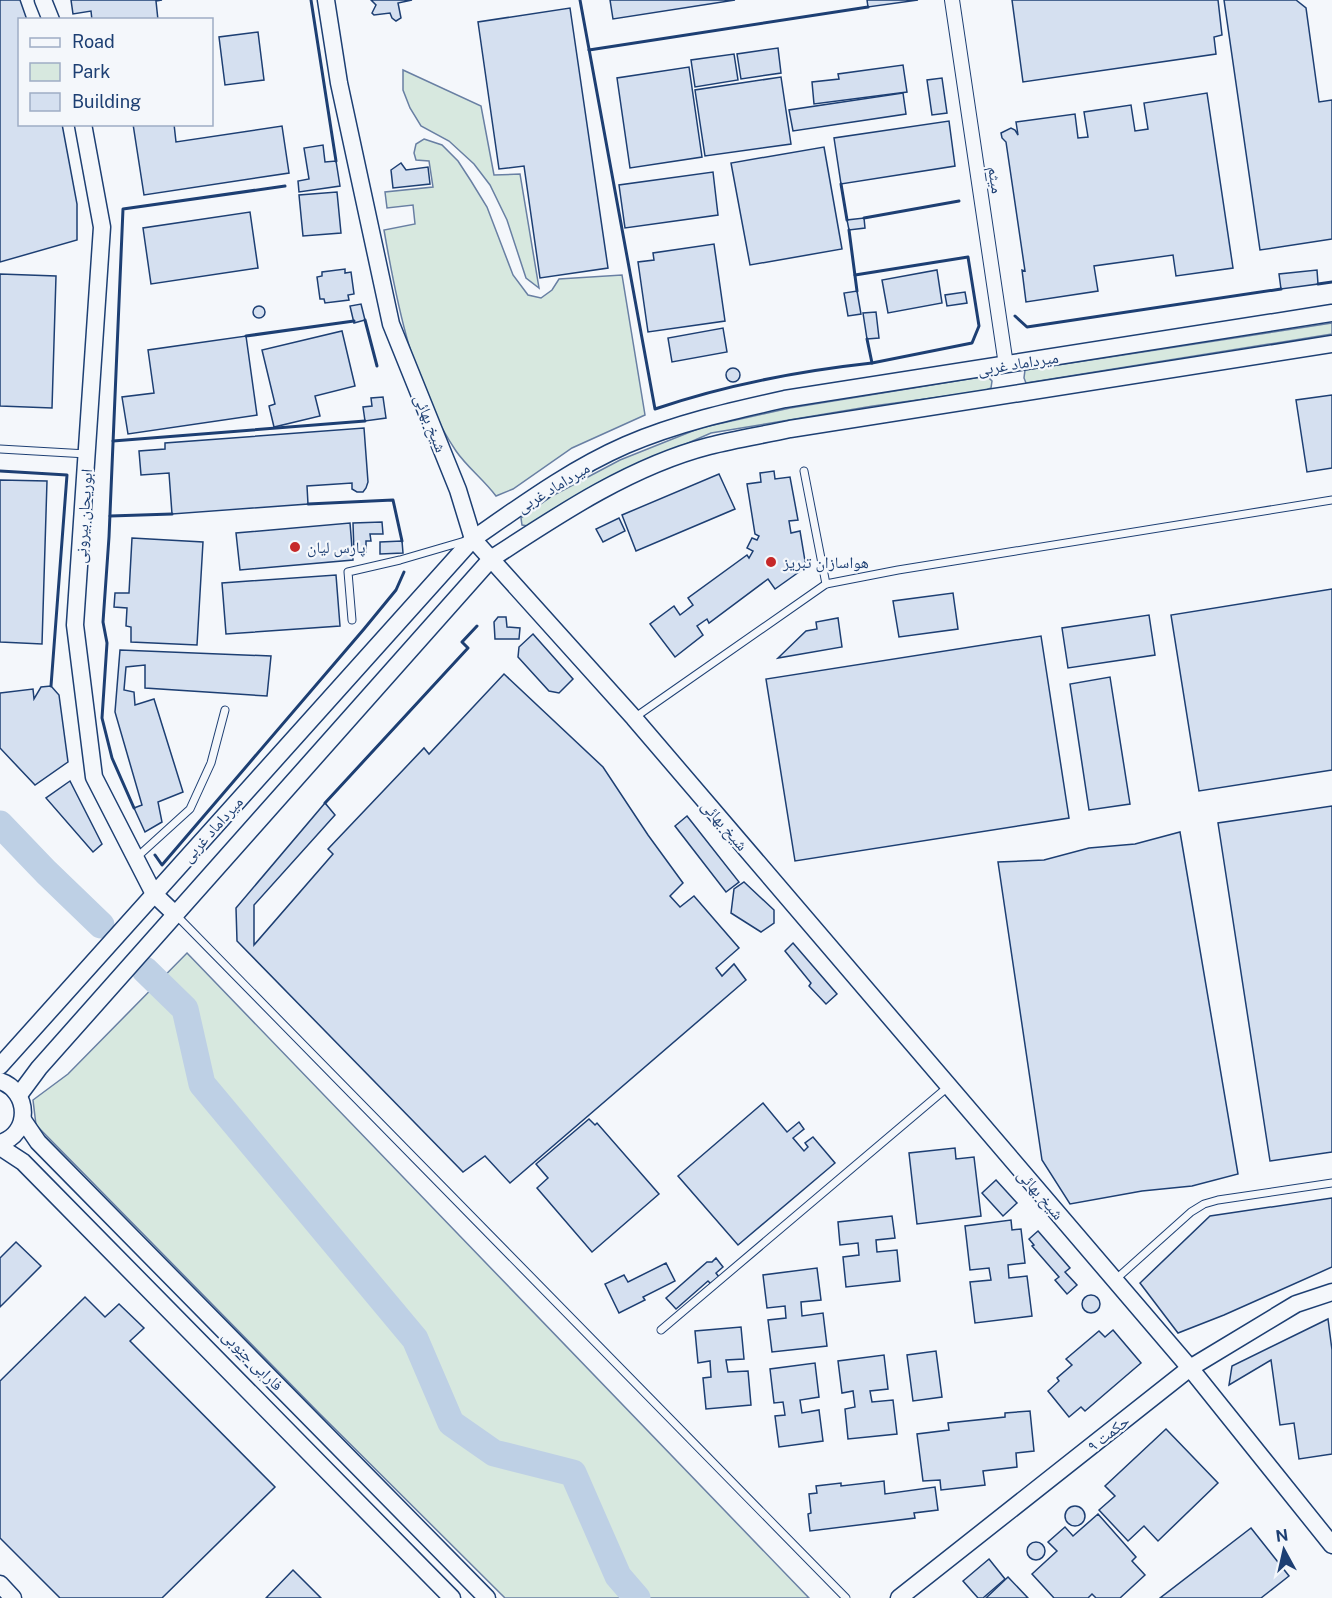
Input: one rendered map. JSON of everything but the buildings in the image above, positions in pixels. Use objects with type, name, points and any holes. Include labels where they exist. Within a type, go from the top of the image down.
[{"type":"street","points":[[43,0],[50,18]]},
{"type":"street","name":"شیخ بهائی","points":[[326,0],[339,83],[391,324],[458,490],[473,539],[634,718],[1115,1280],[1190,1368],[1332,1545]]},
{"type":"street","name":"میثم","points":[[952,0],[1006,365]]},
{"type":"street","name":"ابوریحان بیرونی","points":[[83,126],[102,227],[75,625],[94,777],[154,894],[175,914]]},
{"type":"street","name":"میرداماد غربی","points":[[0,1066],[473,539],[552,485],[626,445],[698,419],[785,399],[1332,313]]},
{"type":"street","name":"میرداماد غربی","points":[[19,1095],[39,1068],[491,559],[566,510],[640,471],[708,446],[790,429],[1332,344]]},
{"type":"street","points":[[0,1081],[13,1088],[19,1095],[24,1111],[23,1120],[13,1136],[0,1145]]},
{"type":"street","name":"فارابی جنوبی","points":[[23,1120],[38,1142],[487,1598]]},
{"type":"street","name":"فارابی جنوبی","points":[[0,1145],[23,1162],[452,1598]]},
{"type":"street","name":"حکمت ۹","points":[[899,1598],[1190,1368],[1296,1304],[1332,1292]]},
{"type":"street","points":[[0,1584],[13,1598]]},
{"type":"lane","points":[[0,449],[87,454]]},
{"type":"lane","points":[[804,471],[826,585]]},
{"type":"lane","points":[[634,718],[826,585],[898,570],[1332,500]]},
{"type":"lane","points":[[352,621],[348,572],[473,539]]},
{"type":"lane","points":[[136,858],[190,809],[211,763],[225,710]]},
{"type":"lane","points":[[175,914],[846,1598]]},
{"type":"lane","points":[[661,1330],[949,1086]]},
{"type":"lane","points":[[1115,1280],[1191,1212],[1204,1204],[1332,1183]]},
{"type":"green space","points":[[403,70],[481,106],[494,175],[520,174],[539,288],[526,278],[507,220],[490,185],[474,164],[449,141],[421,126],[403,90]]},
{"type":"green space","points":[[424,139],[442,145],[458,161],[487,207],[513,275],[528,295],[541,298],[552,290],[559,279],[622,275],[645,415],[572,448],[513,489],[496,496],[460,457],[428,400],[409,345],[395,287],[384,230],[415,224],[413,205],[387,208],[385,192],[433,187],[429,161],[416,160],[414,153],[416,144]]},
{"type":"green space","points":[[1332,323],[1332,334],[1026,383],[1024,378],[1025,370]]},
{"type":"green space","points":[[987,376],[992,381],[991,388],[984,391],[873,406],[711,433],[603,480],[528,526],[522,525],[521,518],[552,496],[620,460],[700,428],[790,408]]},
{"type":"green space","points":[[187,953],[809,1598],[505,1598],[320,1414],[36,1125],[33,1100],[68,1074]]},
{"type":"waterway","points":[[0,824],[101,925]]},
{"type":"waterway","points":[[145,970],[185,1009],[202,1084],[415,1339],[451,1423],[494,1453],[573,1473],[618,1576],[637,1598]]},
{"type":"wall","points":[[311,0],[336,161]]},
{"type":"wall","points":[[580,0],[655,409],[681,400],[762,380],[872,363]]},
{"type":"wall","points":[[589,50],[868,7]]},
{"type":"wall","points":[[841,184],[847,220]]},
{"type":"wall","points":[[134,808],[112,758],[102,718],[107,643],[103,622],[109,537],[123,209],[285,186]]},
{"type":"wall","points":[[864,218],[959,201]]},
{"type":"wall","points":[[849,230],[857,291]]},
{"type":"wall","points":[[855,275],[968,257],[979,326],[972,343],[872,363],[867,339]]},
{"type":"wall","points":[[1318,284],[1332,282]]},
{"type":"wall","points":[[1015,316],[1027,327],[1281,289]]},
{"type":"wall","points":[[365,320],[377,366]]},
{"type":"wall","points":[[246,336],[354,321]]},
{"type":"wall","points":[[113,441],[365,421]]},
{"type":"wall","points":[[0,471],[67,475],[51,686]]},
{"type":"wall","points":[[308,504],[393,500],[402,541]]},
{"type":"wall","points":[[110,516],[172,514]]},
{"type":"wall","points":[[155,855],[162,865],[364,629],[396,590],[404,572]]},
{"type":"wall","points":[[325,803],[468,648],[462,642],[477,626]]},
{"type":"place","name":"پارس لیان","points":[[295,547]]},
{"type":"place","name":"هواسازان تبریز","points":[[771,562]]}]
